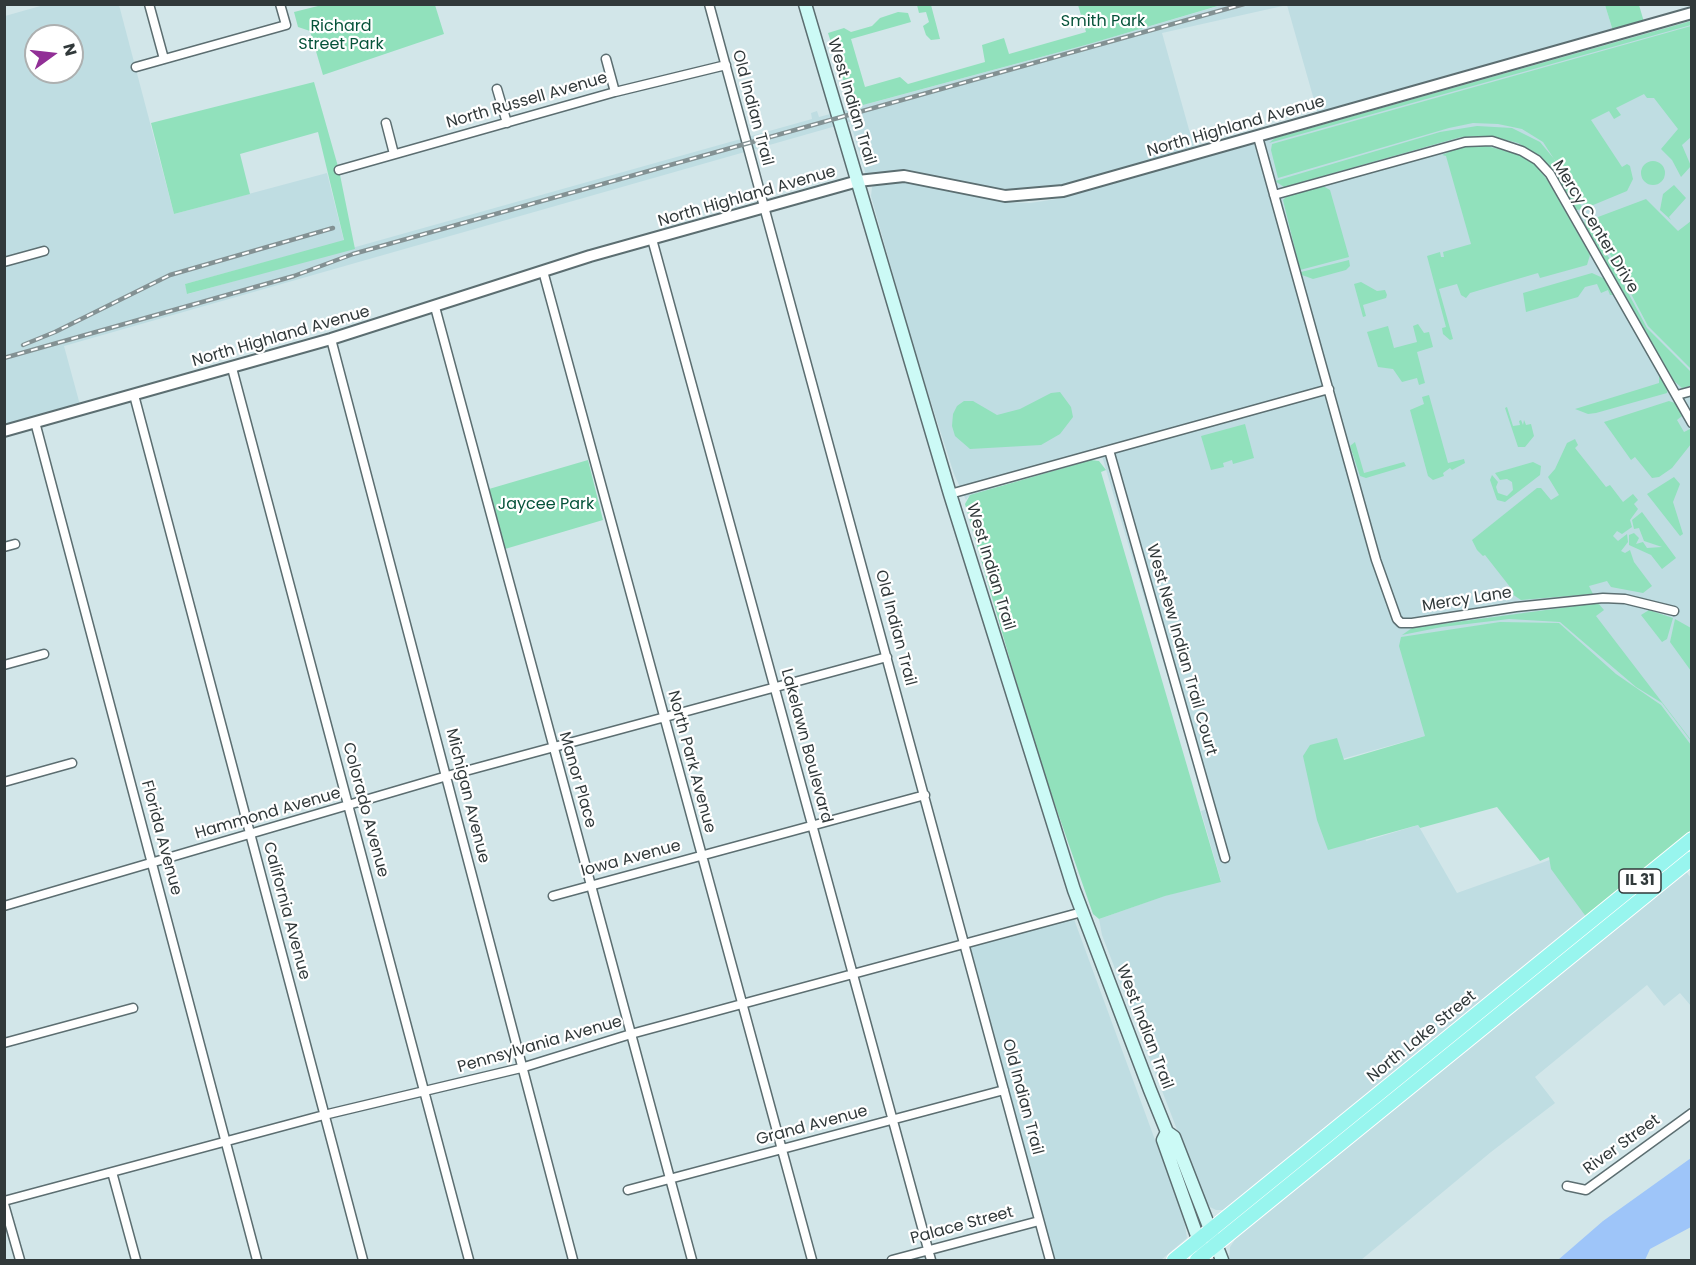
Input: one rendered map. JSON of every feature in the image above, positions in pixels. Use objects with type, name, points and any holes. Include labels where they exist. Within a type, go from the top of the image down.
[{"type":"main road","name":"West Indian Trail","points":[[805,4],[950,494],[1039,784],[1082,912],[1167,1132],[1174,1137],[1222,1260]]},
{"type":"main road","name":"North Lake Street","points":[[1174,1260],[1692,839]]},
{"type":"main road","name":"North Lake Street","points":[[1202,1259],[1216,1245],[1692,858]]},
{"type":"main road","name":"West Indian Trail","points":[[1167,1132],[1163,1140],[1198,1241],[1202,1259]]},
{"type":"street","points":[[149,4],[164,59]]},
{"type":"street","points":[[136,67],[286,25],[280,4]]},
{"type":"street","name":"Old Indian Trail","points":[[709,4],[1050,1260]]},
{"type":"street","name":"North Highland Avenue","points":[[4,431],[232,368],[435,307],[543,271],[858,181],[885,176],[910,176],[984,193],[1030,196],[1068,190],[1692,15]]},
{"type":"street","points":[[606,59],[615,92]]},
{"type":"street","name":"North Russell Avenue","points":[[339,170],[615,92],[726,65]]},
{"type":"street","points":[[497,89],[507,123]]},
{"type":"street","points":[[386,123],[394,154]]},
{"type":"street","name":"Mercy Lane","points":[[1258,137],[1376,560],[1401,623],[1603,598],[1625,599],[1674,611]]},
{"type":"street","name":"Mercy Center Drive","points":[[1274,195],[1465,142],[1492,141],[1522,151],[1537,160],[1550,174],[1692,423]]},
{"type":"street","name":"Lakelawn Boulevard","points":[[652,239],[929,1256]]},
{"type":"street","points":[[4,262],[44,251]]},
{"type":"street","name":"North Park Avenue","points":[[543,271],[812,1260]]},
{"type":"street","name":"Manor Place","points":[[435,307],[692,1260]]},
{"type":"street","name":"Michigan Avenue","points":[[331,339],[573,1260]]},
{"type":"street","name":"Colorado Avenue","points":[[232,368],[469,1260]]},
{"type":"street","points":[[950,494],[1329,389]]},
{"type":"street","points":[[1677,395],[1692,391]]},
{"type":"street","name":"California Avenue","points":[[134,394],[363,1260]]},
{"type":"street","name":"Florida Avenue","points":[[35,422],[257,1260]]},
{"type":"street","name":"West New Indian Trail Court","points":[[1108,450],[1225,858]]},
{"type":"street","points":[[4,547],[15,544]]},
{"type":"street","points":[[4,665],[44,654]]},
{"type":"street","name":"Hammond Avenue","points":[[4,906],[447,776],[887,657]]},
{"type":"street","points":[[4,782],[72,763]]},
{"type":"street","name":"Iowa Avenue","points":[[553,896],[925,795]]},
{"type":"street","name":"Pennsylvania Avenue","points":[[4,1203],[324,1115],[424,1094],[521,1068],[631,1034],[1082,912]]},
{"type":"street","points":[[4,1043],[133,1008]]},
{"type":"street","name":"Grand Avenue","points":[[628,1190],[1004,1090]]},
{"type":"street","name":"River Street","points":[[1567,1186],[1586,1190],[1692,1113]]},
{"type":"street","points":[[112,1172],[136,1260]]},
{"type":"street","points":[[4,1203],[20,1260]]},
{"type":"street","name":"Palace Street","points":[[892,1260],[929,1256],[1039,1221]]},
{"type":"shaded area","points":[[44,5],[119,5],[174,214],[327,173],[344,241],[185,284],[188,294],[812,119],[811,113],[817,111],[819,117],[1089,44],[1222,5],[1287,5],[1162,33],[1195,151],[1061,189],[1010,193],[909,170],[866,175],[850,122],[64,346],[80,405],[5,427],[5,16]]},
{"type":"shaded area","points":[[1287,5],[1605,5],[1613,31],[1318,114]]},
{"type":"shaded area","points":[[1691,21],[1691,833],[1226,1210],[1216,1210],[1210,1207],[1203,1197],[1102,935],[1099,919],[1164,896],[1221,881],[1201,811],[1207,809],[1102,456],[1017,480],[968,497],[966,500],[954,474],[912,343],[871,196],[872,187],[876,183],[907,180],[1000,202],[1030,203],[1057,199]],"holes":[[[1425,736],[1474,747],[1558,857],[1457,893],[1418,825],[1366,841],[1342,759]]]},
{"type":"shaded area","points":[[1684,869],[1691,878],[1691,1006],[1680,993],[1664,1006],[1647,985],[1535,1077],[1555,1103],[1491,1152],[1361,1260],[1229,1260],[1230,1247],[1243,1228]]},
{"type":"shaded area","points":[[1071,911],[1184,1219],[1187,1238],[1161,1260],[1054,1260],[968,939]]},
{"type":"green space","name":"Richard Street Park","points":[[326,4],[435,5],[444,34],[323,75],[310,31],[298,27],[294,12]]},
{"type":"green space","points":[[917,5],[931,5],[940,39],[931,40],[926,35],[923,26],[929,22],[926,12],[919,13]]},
{"type":"green space","name":"Smith Park","points":[[1078,5],[1221,5],[1089,44],[852,108],[828,33],[844,28],[851,32],[872,26],[880,18],[898,12],[908,13],[911,22],[851,39],[865,87],[900,77],[908,84],[985,62],[982,45],[1004,38],[1009,54],[1086,32]]},
{"type":"green space","points":[[1605,5],[1639,5],[1644,22],[1613,31]]},
{"type":"green space","points":[[1691,21],[1691,25],[1269,143],[1275,138]]},
{"type":"green space","points":[[1691,26],[1691,137],[1682,145],[1691,166],[1681,177],[1672,160],[1661,149],[1678,129],[1654,98],[1647,98],[1644,94],[1616,108],[1621,115],[1614,119],[1609,111],[1591,120],[1622,167],[1627,164],[1630,166],[1633,179],[1627,191],[1586,208],[1543,142],[1522,129],[1498,124],[1473,123],[1449,128],[1278,178],[1271,150],[1272,144]]},
{"type":"green space","points":[[314,82],[339,170],[355,249],[187,294],[185,284],[344,240],[318,132],[240,154],[250,194],[174,214],[151,123]]},
{"type":"green space","points":[[1477,126],[1512,128],[1540,142],[1555,160],[1583,209],[1576,210],[1555,174],[1540,157],[1518,143],[1491,136],[1461,137],[1284,187],[1275,181],[1440,132]]},
{"type":"green space","points":[[1483,145],[1521,155],[1536,165],[1548,181],[1590,255],[1587,265],[1540,278],[1538,273],[1470,293],[1466,298],[1461,295],[1457,284],[1439,289],[1453,339],[1450,340],[1443,334],[1442,328],[1446,327],[1427,256],[1440,252],[1441,257],[1444,257],[1443,252],[1471,244],[1446,156],[1442,155],[1463,146]]},
{"type":"green space","points":[[1653,161],[1662,164],[1665,173],[1662,182],[1653,185],[1644,182],[1641,173],[1644,164]]},
{"type":"green space","points":[[1674,185],[1686,198],[1669,217],[1671,220],[1660,210],[1663,194]]},
{"type":"green space","points":[[1323,186],[1330,190],[1349,257],[1300,270],[1283,200],[1287,196]]},
{"type":"green space","points":[[1646,199],[1678,231],[1691,221],[1691,369],[1648,326],[1590,220]]},
{"type":"green space","points":[[1587,217],[1598,244],[1610,259],[1647,328],[1691,372],[1691,386],[1682,388],[1674,381],[1584,223]]},
{"type":"green space","points":[[1349,260],[1350,266],[1346,270],[1313,279],[1302,275],[1301,272]]},
{"type":"green space","points":[[1592,273],[1605,279],[1613,295],[1610,295],[1608,290],[1601,293],[1597,284],[1585,287],[1578,297],[1526,312],[1523,293]]},
{"type":"green space","points":[[1361,282],[1377,291],[1385,290],[1387,295],[1386,298],[1363,305],[1366,316],[1363,317],[1354,284]]},
{"type":"green space","points":[[1418,324],[1424,333],[1429,332],[1433,347],[1417,352],[1425,383],[1419,385],[1417,378],[1402,382],[1393,369],[1378,367],[1367,332],[1388,326],[1394,348],[1417,342],[1413,326]]},
{"type":"green space","points":[[1659,376],[1668,389],[1667,393],[1596,413],[1588,414],[1575,409],[1659,383]]},
{"type":"green space","points":[[1060,392],[1071,407],[1073,417],[1060,434],[1041,445],[970,449],[955,436],[952,426],[953,414],[957,406],[964,401],[973,401],[997,415],[1020,409],[1051,393]]},
{"type":"green space","points":[[1429,395],[1448,463],[1464,459],[1465,463],[1452,470],[1450,468],[1443,473],[1444,476],[1433,480],[1428,476],[1410,410],[1424,404],[1422,397]]},
{"type":"green space","points":[[1669,401],[1675,403],[1682,416],[1677,420],[1684,432],[1690,429],[1691,444],[1672,468],[1659,477],[1652,478],[1635,457],[1631,460],[1604,422]]},
{"type":"green space","points":[[1507,407],[1513,426],[1520,425],[1521,420],[1523,425],[1524,420],[1526,425],[1531,424],[1534,436],[1525,447],[1518,447],[1505,408]]},
{"type":"green space","points":[[1245,424],[1254,458],[1233,464],[1232,460],[1223,463],[1224,467],[1211,470],[1201,436]]},
{"type":"green space","points":[[1575,439],[1578,445],[1575,448],[1606,487],[1610,485],[1623,502],[1633,494],[1638,500],[1634,504],[1638,509],[1630,520],[1632,527],[1622,534],[1617,531],[1613,536],[1618,541],[1627,534],[1628,542],[1621,551],[1625,553],[1630,550],[1634,562],[1652,586],[1643,593],[1611,587],[1607,581],[1589,586],[1593,594],[1521,600],[1512,594],[1514,592],[1485,555],[1483,556],[1477,550],[1472,540],[1537,488],[1541,488],[1551,500],[1559,495],[1548,477],[1555,469],[1567,443]]},
{"type":"green space","points":[[1355,442],[1364,473],[1404,462],[1406,466],[1366,478],[1360,476],[1350,446]]},
{"type":"green space","name":"Jaycee Park","points":[[588,460],[603,520],[505,549],[489,489]]},
{"type":"green space","points":[[1091,460],[1099,461],[1106,470],[1101,472],[1221,882],[1165,896],[1099,919],[1093,914],[1036,750],[965,504],[970,495]]},
{"type":"green space","points":[[1533,462],[1541,466],[1540,475],[1505,502],[1497,500],[1490,480],[1492,475],[1498,482],[1496,487],[1498,493],[1507,496],[1513,490],[1512,482],[1507,479],[1500,480],[1495,473]]},
{"type":"green space","points":[[1674,477],[1680,484],[1673,502],[1683,534],[1680,536],[1647,494]]},
{"type":"green space","points":[[1642,512],[1676,558],[1662,569],[1651,555],[1629,545],[1629,535],[1634,533],[1639,538],[1636,544],[1643,542],[1647,548],[1662,547],[1644,541],[1639,528],[1634,529],[1632,520]]},
{"type":"green space","points":[[1598,603],[1604,610],[1596,616],[1691,741],[1662,703],[1636,687],[1560,622],[1509,619],[1442,627],[1402,635],[1412,628]]},
{"type":"green space","points":[[1649,610],[1673,618],[1667,639],[1662,642],[1641,615]]},
{"type":"green space","points":[[1675,619],[1691,628],[1691,671],[1670,642]]},
{"type":"green space","points":[[1500,622],[1559,623],[1616,674],[1661,705],[1691,745],[1691,835],[1587,918],[1551,869],[1549,857],[1540,861],[1497,807],[1420,828],[1418,825],[1328,850],[1317,820],[1303,756],[1310,745],[1337,738],[1344,760],[1425,736],[1399,646],[1401,637]]},
{"type":"water","points":[[1691,1158],[1691,1227],[1650,1249],[1645,1260],[1558,1260],[1603,1221]]},
{"type":"railway","points":[[4,358],[294,276],[353,254],[1244,4]]},
{"type":"railway","points":[[23,345],[55,332],[170,275],[333,228]]}]
